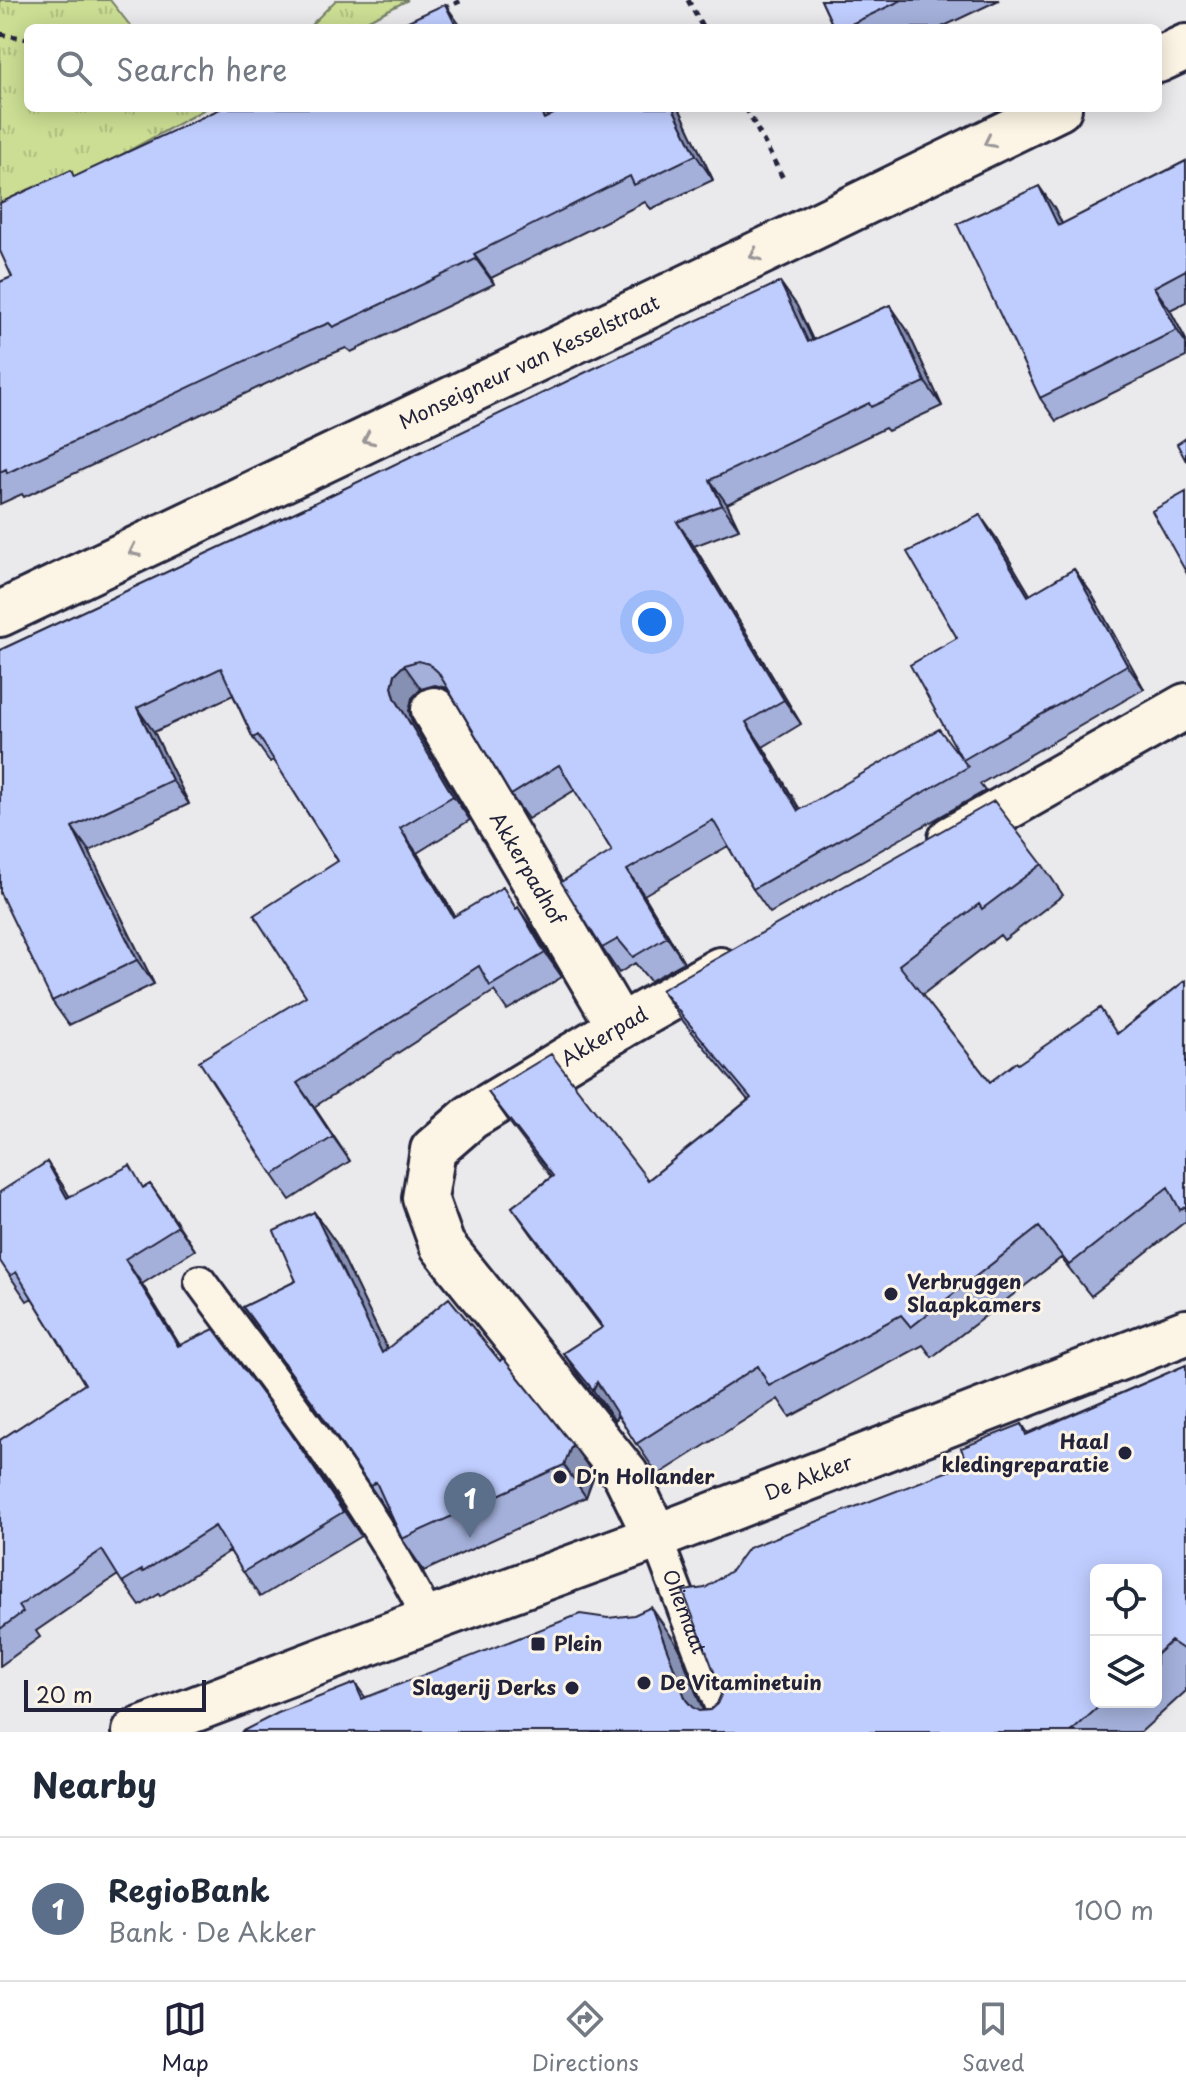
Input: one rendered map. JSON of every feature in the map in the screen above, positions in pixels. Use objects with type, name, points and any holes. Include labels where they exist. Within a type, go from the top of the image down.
[{"type":"street","points":[[1162,58],[1186,47]]},
{"type":"street","name":"Monseigneur van Kesselstraat","points":[[0,614],[1051,112]]},
{"type":"street","points":[[924,855],[1186,706]]},
{"type":"street","name":"Akkerpadhof","points":[[434,710],[620,1027]]},
{"type":"street","name":"Akkerpad","points":[[656,1537],[626,1475],[442,1245],[425,1198],[433,1150],[471,1117],[758,949]]},
{"type":"street","name":"De Akker","points":[[135,1732],[656,1537],[1186,1332]]},
{"type":"lane","points":[[200,1281],[354,1493],[429,1620]]},
{"type":"lane","name":"Oliemaat","points":[[656,1537],[730,1732]]},
{"type":"path","points":[[435,14],[462,0]]},
{"type":"path","points":[[688,0],[701,24]]},
{"type":"path","points":[[0,34],[24,38]]},
{"type":"path","points":[[748,112],[810,229]]},
{"type":"green space","points":[[0,0],[110,0],[129,24],[24,24],[24,112],[200,112],[101,166],[0,213]]},
{"type":"green space","points":[[336,0],[408,0],[361,24],[312,24]]},
{"type":"building","points":[[821,0],[902,0],[851,24],[832,24]]},
{"type":"building","points":[[445,4],[455,24],[402,24]]},
{"type":"building","points":[[213,112],[540,112],[544,119],[557,112],[675,112],[696,155],[634,185],[630,176],[474,254],[476,259],[333,327],[329,323],[300,335],[7,473],[6,469],[0,472],[0,282],[12,277],[0,251],[0,203],[71,170],[74,177]]},
{"type":"building","points":[[1186,161],[1186,270],[1154,287],[1177,330],[1040,398],[957,224],[1039,186],[1058,226]]},
{"type":"building","points":[[780,282],[808,342],[890,305],[925,382],[871,407],[869,403],[710,480],[722,505],[677,522],[784,700],[746,722],[798,811],[939,729],[962,759],[910,665],[957,638],[907,552],[980,515],[1028,596],[1074,569],[1127,665],[963,760],[968,767],[753,889],[713,820],[627,870],[667,937],[633,957],[618,939],[602,948],[561,882],[612,851],[559,765],[511,795],[438,672],[429,664],[418,661],[404,665],[395,674],[392,687],[395,698],[453,796],[400,828],[453,917],[503,887],[545,953],[490,986],[479,966],[297,1083],[333,1137],[273,1175],[199,1061],[306,996],[254,915],[338,861],[258,735],[253,738],[221,668],[137,708],[172,780],[72,827],[137,960],[52,1001],[0,893],[0,650]]},
{"type":"building","points":[[1186,438],[1186,461],[1177,444]]},
{"type":"building","points":[[1186,492],[1186,572],[1152,511]]},
{"type":"building","points":[[994,801],[1042,864],[982,909],[979,904],[899,965],[990,1082],[1100,1008],[1117,1034],[1186,980],[1186,1206],[1180,1210],[1168,1187],[1069,1265],[1039,1227],[911,1327],[901,1315],[769,1386],[758,1366],[636,1444],[597,1382],[593,1390],[563,1353],[603,1327],[512,1207],[553,1176],[488,1092],[551,1054],[648,1180],[751,1098],[661,990]]},
{"type":"building","points":[[47,1162],[67,1198],[130,1165],[143,1188],[150,1184],[178,1226],[125,1259],[178,1346],[214,1329],[290,1432],[343,1512],[243,1572],[215,1526],[122,1582],[102,1550],[19,1606],[23,1612],[0,1629],[0,1440],[85,1384],[16,1272],[10,1276],[0,1261],[0,1192]]},
{"type":"building","points":[[314,1212],[382,1353],[449,1298],[500,1361],[503,1358],[572,1444],[564,1465],[402,1539],[376,1482],[370,1486],[243,1307],[296,1281],[274,1231]]},
{"type":"building","points":[[1186,1365],[1186,1651],[1171,1641],[1162,1649],[1162,1564],[1090,1564],[1090,1708],[1097,1708],[1071,1732],[241,1732],[278,1713],[355,1683],[362,1699],[580,1614],[608,1618],[634,1615],[651,1607],[686,1700],[699,1711],[710,1710],[721,1695],[720,1687],[683,1591],[705,1588],[732,1570],[748,1548],[967,1464],[961,1448],[1022,1424],[1026,1435]]},
{"type":"place","name":"Verbruggen Slaapkamers","points":[[891,1294]]},
{"type":"place","name":"Haal kledingreparatie","points":[[1125,1453]]},
{"type":"place","name":"D'n Hollander","points":[[560,1477]]},
{"type":"place","name":"RegioBank","points":[[470,1538]]},
{"type":"place","name":"Plein","points":[[538,1644]]},
{"type":"place","name":"De Vitaminetuin","points":[[644,1683]]},
{"type":"place","name":"Slagerij Derks","points":[[572,1688]]}]
